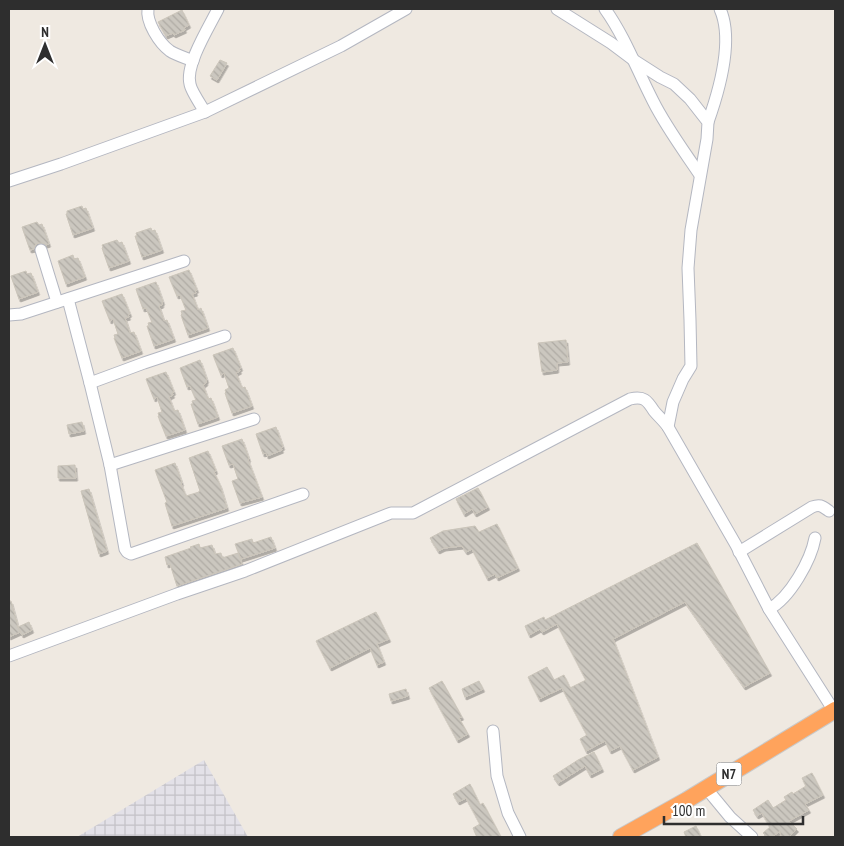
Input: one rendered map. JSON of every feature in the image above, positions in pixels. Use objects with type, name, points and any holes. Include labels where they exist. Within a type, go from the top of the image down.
[{"type":"highway","name":"N7","points":[[622,837],[834,710]]},
{"type":"street","points":[[148,9],[148,18],[159,40],[170,51],[193,61]]},
{"type":"street","points":[[205,112],[190,85],[190,67],[218,9]]},
{"type":"street","points":[[9,181],[205,112],[341,46],[406,9]]},
{"type":"street","points":[[557,9],[611,43],[635,61],[674,84],[690,98],[708,122]]},
{"type":"street","points":[[605,9],[635,61],[662,118],[700,175]]},
{"type":"street","points":[[668,427],[674,402],[690,366],[688,268],[691,230],[707,139],[708,122],[717,97],[726,40],[724,16],[720,9]]},
{"type":"street","points":[[41,250],[63,300],[90,383],[110,465],[127,552],[131,554],[303,494]]},
{"type":"street","points":[[9,316],[21,314],[184,261]]},
{"type":"street","points":[[90,383],[225,336]]},
{"type":"street","points":[[9,656],[245,571],[391,513],[413,513],[630,399],[638,397],[648,401],[668,427],[769,609],[834,710]]},
{"type":"street","points":[[110,465],[254,418]]},
{"type":"street","points":[[739,552],[812,506],[820,505],[828,511]]},
{"type":"street","points":[[769,609],[776,605],[793,587],[813,548],[815,538]]},
{"type":"street","points":[[493,732],[497,776],[508,813],[520,837]]},
{"type":"street","points":[[706,788],[730,817],[752,837]]},
{"type":"shaded area","points":[[204,760],[248,837],[77,837]]},
{"type":"building","points":[[182,10],[189,25],[184,28],[185,30],[166,36],[158,22]]},
{"type":"building","points":[[220,60],[227,63],[217,80],[210,76]]},
{"type":"building","points":[[82,206],[83,209],[86,208],[93,228],[73,235],[66,214],[67,211]]},
{"type":"building","points":[[37,222],[39,225],[42,224],[49,244],[38,243],[34,249],[30,250],[22,227]]},
{"type":"building","points":[[151,228],[152,231],[155,230],[162,250],[142,257],[135,236],[137,236],[136,233]]},
{"type":"building","points":[[117,240],[119,243],[122,242],[129,261],[109,268],[102,245]]},
{"type":"building","points":[[73,255],[74,259],[78,258],[85,277],[66,284],[58,261]]},
{"type":"building","points":[[189,270],[197,290],[195,290],[196,293],[192,294],[198,310],[201,308],[208,328],[188,335],[181,315],[181,311],[186,310],[180,295],[177,296],[169,277]]},
{"type":"building","points":[[26,271],[27,274],[31,273],[38,292],[19,299],[11,276]]},
{"type":"building","points":[[156,282],[163,302],[159,306],[164,321],[167,320],[174,339],[154,346],[147,326],[149,326],[148,323],[152,322],[146,308],[143,309],[136,289]]},
{"type":"building","points":[[122,294],[130,314],[128,315],[129,317],[125,318],[130,333],[134,332],[141,351],[122,358],[114,338],[114,335],[118,334],[113,319],[110,321],[102,301]]},
{"type":"building","points":[[566,340],[568,362],[557,363],[557,370],[542,372],[538,343]]},
{"type":"building","points":[[233,348],[241,368],[236,373],[242,388],[245,387],[252,406],[232,413],[225,393],[225,390],[229,388],[224,373],[221,375],[213,355]]},
{"type":"building","points":[[200,360],[207,380],[203,385],[208,399],[211,398],[218,417],[198,424],[191,404],[193,404],[192,401],[196,400],[190,386],[187,387],[180,368]]},
{"type":"building","points":[[166,372],[174,392],[169,397],[174,411],[178,410],[185,430],[166,436],[158,416],[158,413],[162,412],[157,397],[154,399],[146,379]]},
{"type":"building","points":[[82,422],[84,431],[69,434],[67,425]]},
{"type":"building","points":[[276,427],[283,447],[281,448],[282,450],[267,456],[266,453],[263,454],[256,434]]},
{"type":"building","points":[[242,439],[262,497],[240,503],[232,481],[238,479],[233,464],[229,465],[222,446]]},
{"type":"building","points":[[208,451],[227,508],[172,526],[165,503],[167,502],[155,470],[175,463],[186,496],[199,492],[189,458]]},
{"type":"building","points":[[75,465],[76,478],[58,478],[58,466]]},
{"type":"building","points":[[478,488],[488,507],[475,514],[472,509],[464,514],[456,499]]},
{"type":"building","points":[[89,489],[107,551],[99,554],[81,491]]},
{"type":"building","points":[[497,524],[518,568],[497,578],[495,574],[487,578],[472,549],[466,552],[462,546],[444,548],[438,551],[430,538],[443,531],[475,526],[479,532]]},
{"type":"building","points":[[271,537],[275,548],[241,559],[235,544],[252,539],[253,543]]},
{"type":"building","points":[[697,543],[770,673],[744,687],[685,602],[613,639],[658,757],[633,770],[620,746],[610,751],[605,741],[586,751],[580,739],[587,735],[562,688],[539,699],[528,677],[547,667],[554,680],[564,675],[570,688],[586,680],[557,624],[542,632],[540,629],[529,635],[525,626],[544,617],[545,620]]},
{"type":"building","points":[[199,544],[200,548],[212,545],[215,554],[221,553],[222,558],[238,553],[242,564],[177,586],[170,564],[167,565],[165,557]]},
{"type":"building","points":[[9,601],[11,601],[20,632],[9,637]]},
{"type":"building","points":[[376,612],[389,639],[377,644],[384,662],[377,665],[370,648],[330,668],[316,641]]},
{"type":"building","points":[[29,622],[32,630],[22,635],[18,627]]},
{"type":"building","points":[[442,681],[462,717],[459,718],[468,734],[457,740],[429,688]]},
{"type":"building","points":[[479,681],[483,689],[465,697],[462,689]]},
{"type":"building","points":[[406,689],[408,696],[391,701],[389,694]]},
{"type":"building","points":[[594,752],[602,769],[590,775],[585,766],[558,783],[553,776],[578,760]]},
{"type":"building","points":[[812,773],[823,795],[805,804],[809,810],[789,821],[797,829],[789,837],[781,837],[780,831],[772,837],[767,837],[763,833],[770,827],[762,813],[757,816],[753,810],[768,800],[773,808],[786,800],[784,797],[806,786],[802,778]]},
{"type":"building","points":[[470,784],[480,805],[483,803],[501,837],[477,837],[473,828],[480,824],[466,798],[458,802],[453,794]]},
{"type":"building","points":[[696,826],[701,837],[686,837],[684,832]]}]
